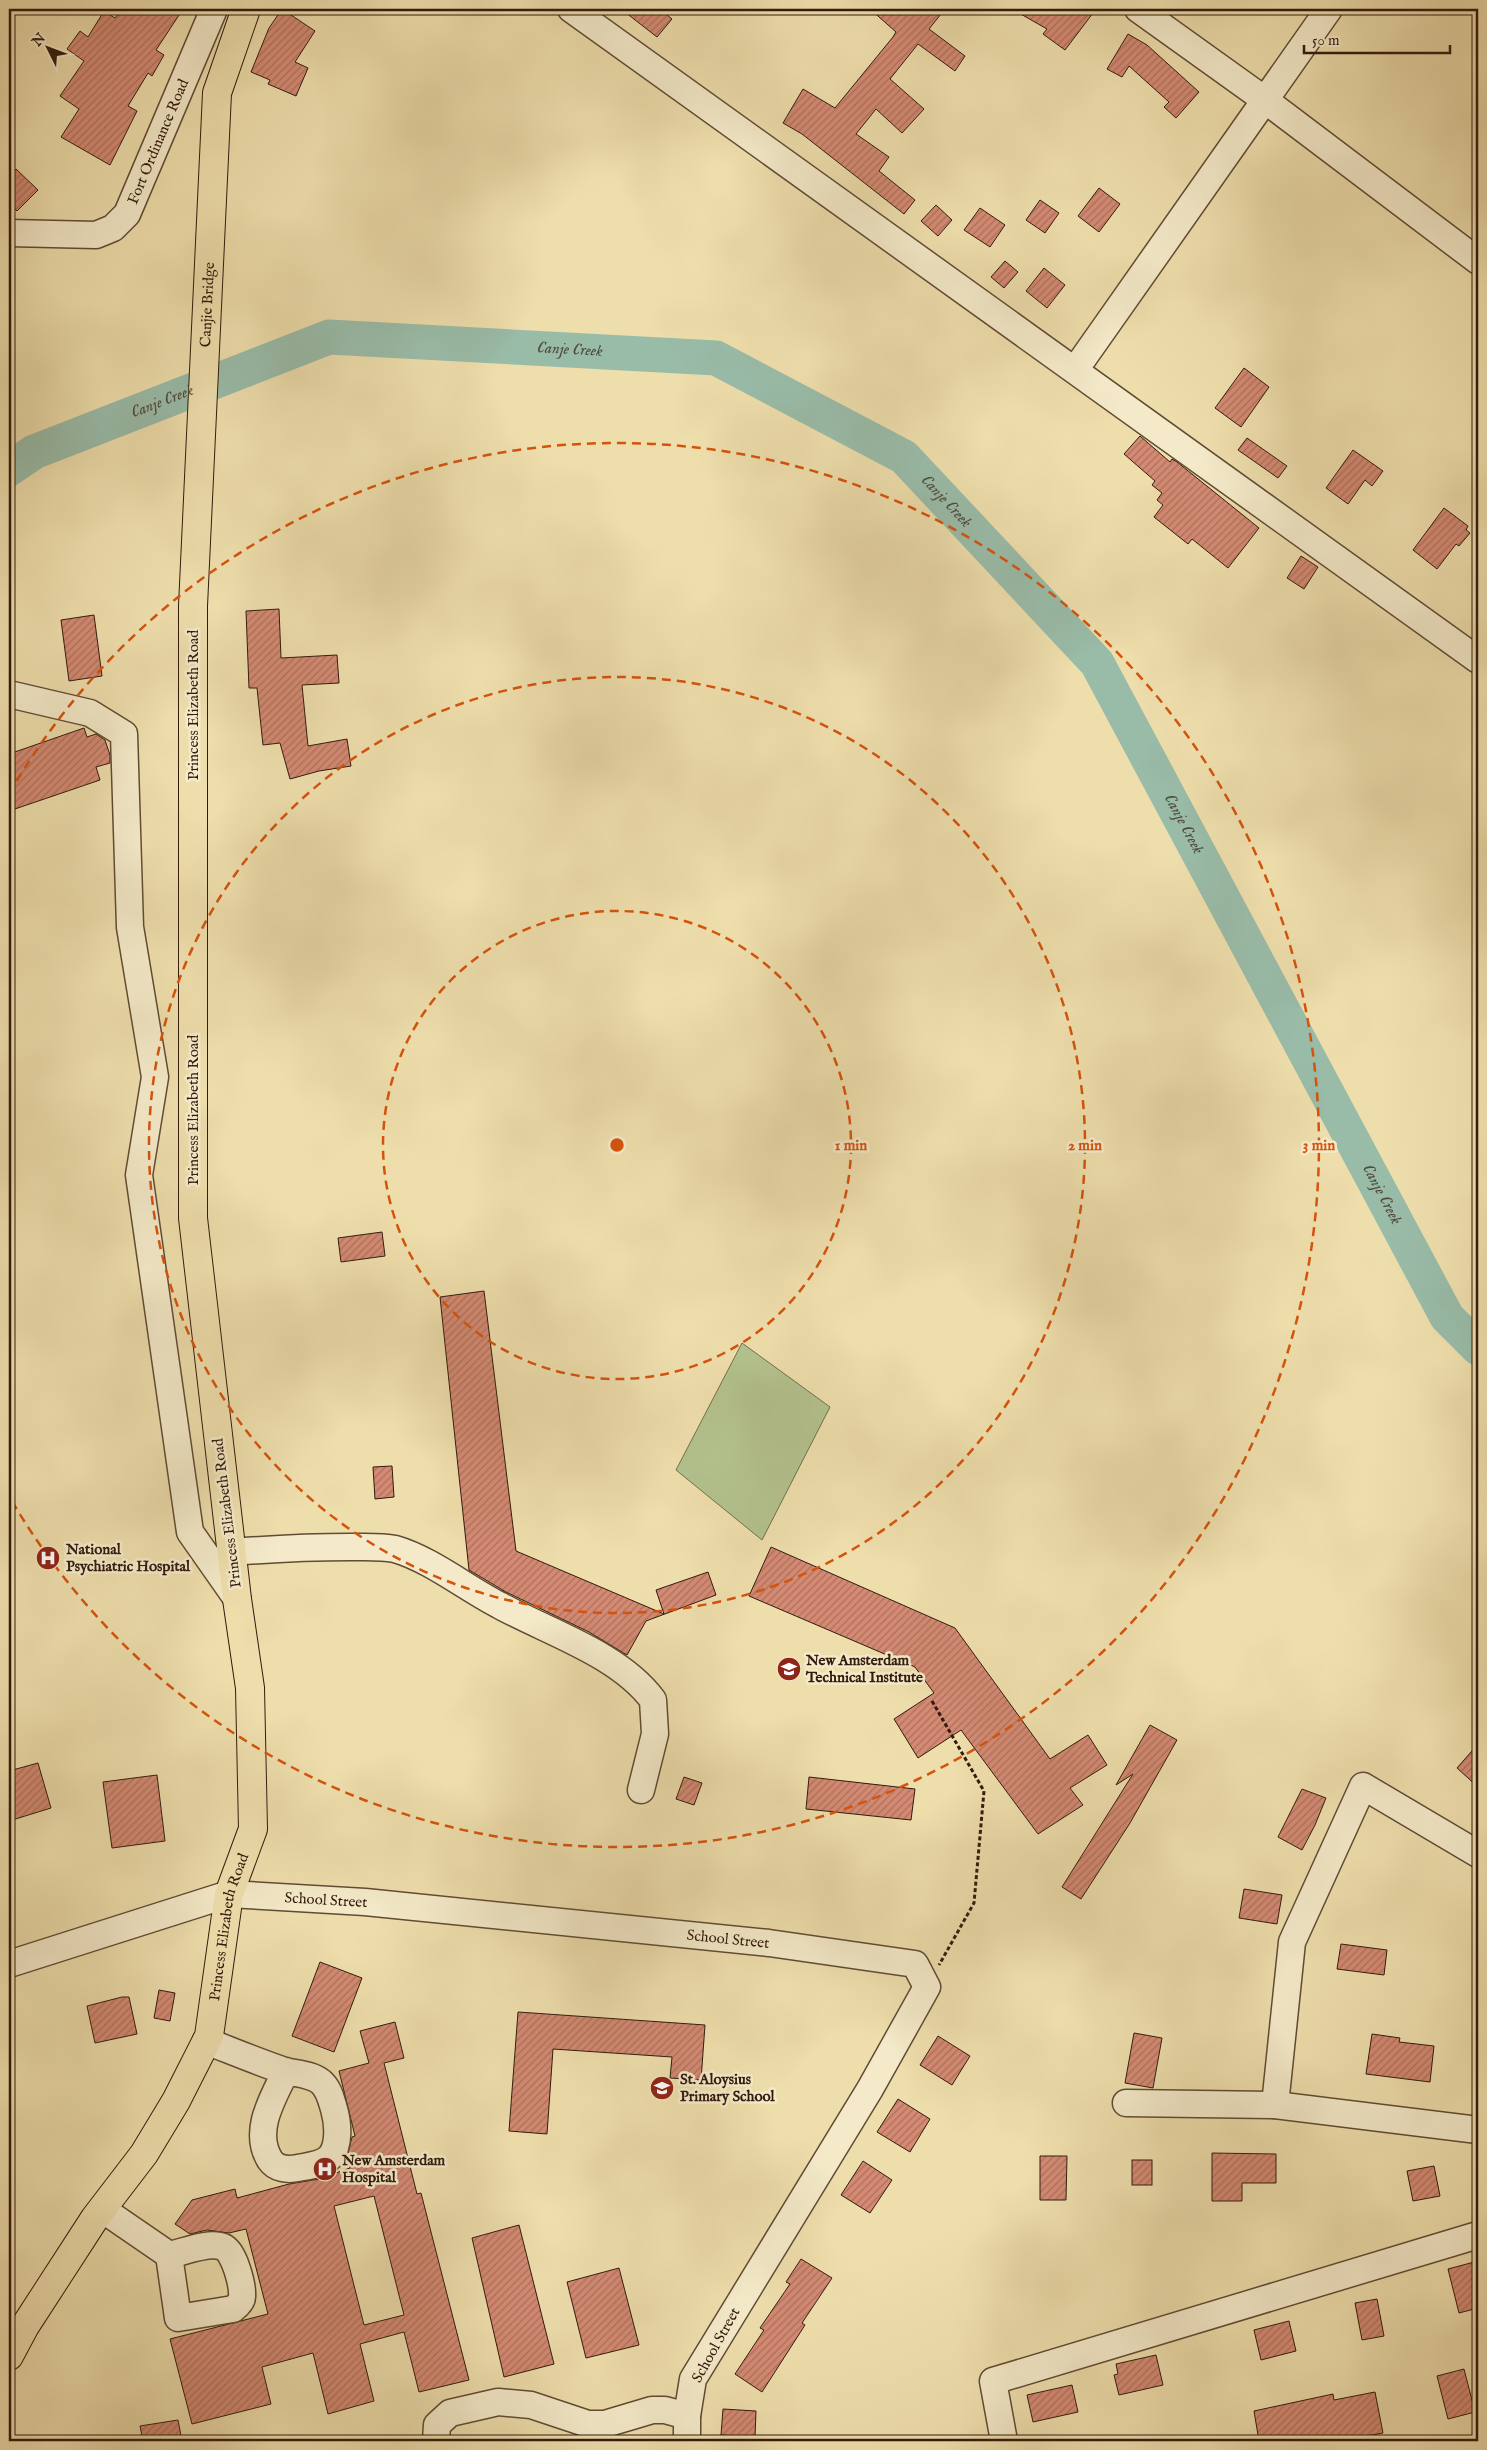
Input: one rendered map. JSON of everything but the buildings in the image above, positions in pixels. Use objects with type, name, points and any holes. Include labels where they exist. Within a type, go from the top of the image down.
[{"type":"main road","name":"Canjie Bridge","points":[[193,606],[217,93],[246,9]]},
{"type":"main road","name":"Princess Elizabeth Road","points":[[9,2356],[25,2326],[102,2209],[144,2154],[176,2101],[209,2036],[229,1894],[253,1829],[250,1688],[193,1218],[193,606]]},
{"type":"street","name":"Fort Ordinance Road","points":[[9,233],[96,235],[113,228],[127,214],[214,9]]},
{"type":"street","points":[[571,9],[1478,660]]},
{"type":"street","points":[[1138,9],[1265,100],[1478,261]]},
{"type":"street","points":[[1075,370],[1328,9]]},
{"type":"street","points":[[14,695],[90,713],[124,734],[130,927],[155,1077],[139,1175],[190,1532],[238,1599]]},
{"type":"street","points":[[232,1552],[304,1546],[370,1546],[394,1549],[428,1564],[500,1606],[597,1654],[636,1682],[653,1700],[655,1734],[641,1790]]},
{"type":"street","points":[[1275,2105],[1292,1942],[1363,1786],[1478,1854]]},
{"type":"street","name":"School Street","points":[[9,1964],[229,1894],[364,1902],[769,1943],[915,1964],[927,1987],[865,2097],[693,2378],[687,2429]]},
{"type":"street","points":[[206,2041],[286,2071]]},
{"type":"street","points":[[1126,2103],[1275,2105],[1478,2130]]},
{"type":"street","points":[[102,2209],[170,2255]]},
{"type":"street","points":[[1004,2441],[993,2381],[1478,2234]]},
{"type":"street","points":[[436,2441],[437,2425],[450,2413],[498,2402],[531,2405],[588,2424],[606,2424],[652,2410],[665,2410],[687,2429]]},
{"type":"path","points":[[927,1987],[974,1903],[984,1791],[932,1701]]},
{"type":"green space","points":[[742,1343],[830,1407],[762,1540],[676,1470]]},
{"type":"waterway","name":"Canje Creek","points":[[9,469],[34,452],[329,337],[716,358],[904,457],[1097,663],[1447,1317],[1478,1348]]},
{"type":"place","name":"National Psychiatric Hospital","points":[[48,1558]]},
{"type":"place","name":"New Amsterdam Technical Institute","points":[[789,1669]]},
{"type":"place","name":"St. Aloysius Primary School","points":[[662,2088]]},
{"type":"place","name":"New Amsterdam Hospital","points":[[325,2169]]}]
